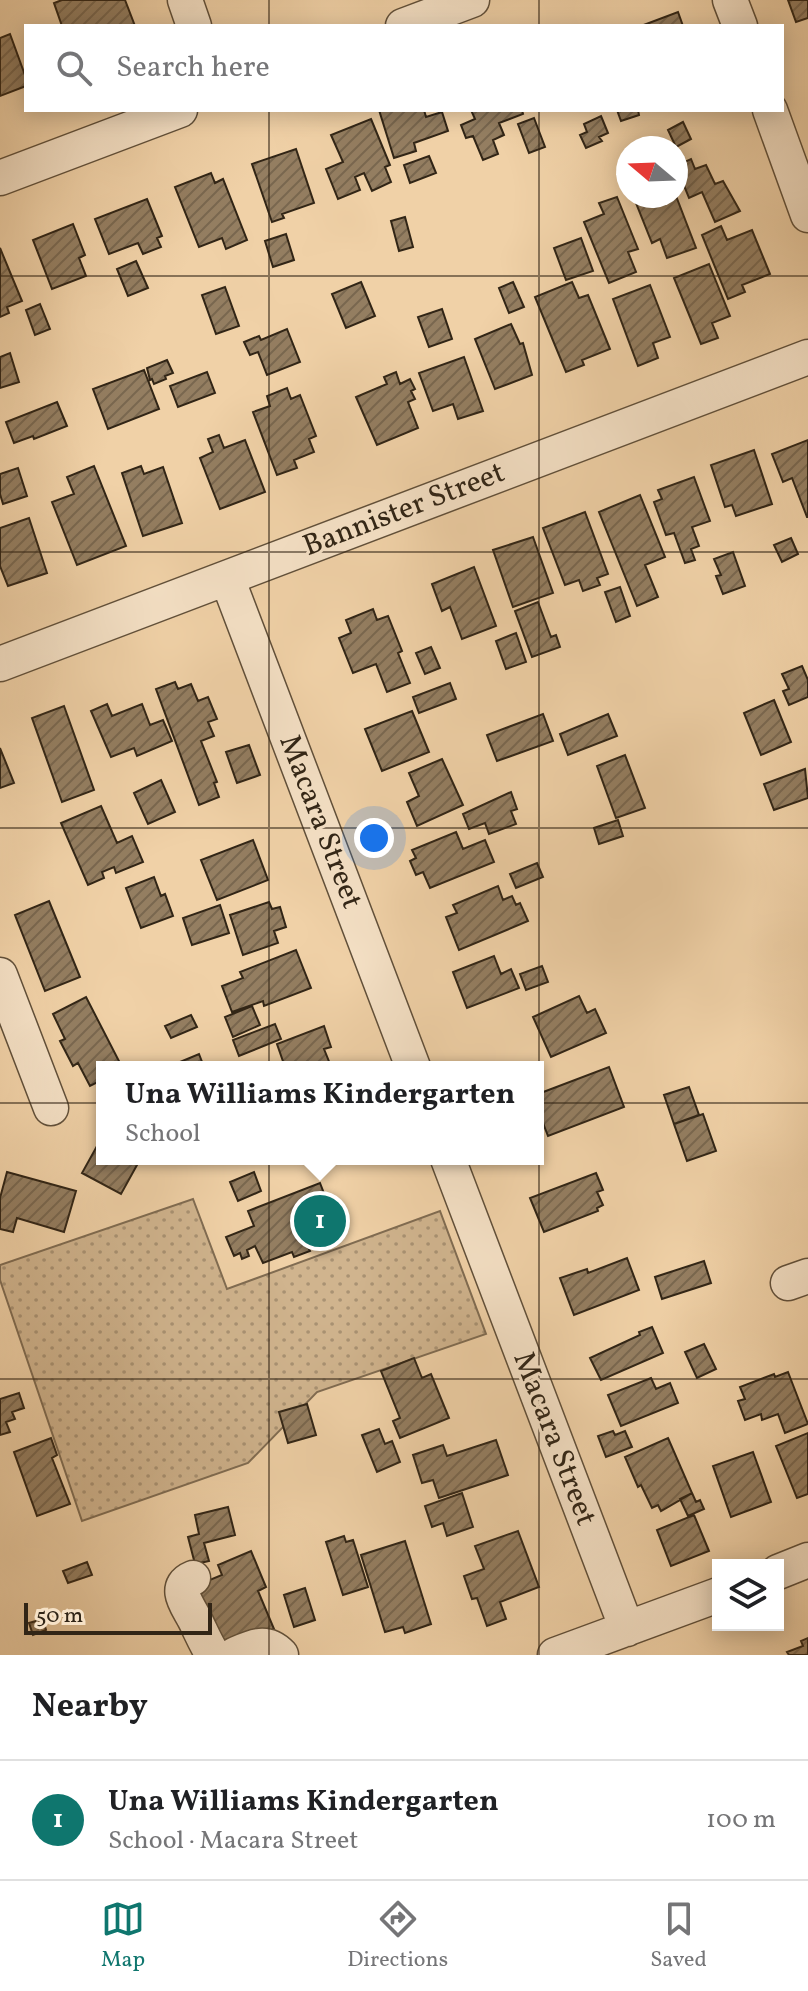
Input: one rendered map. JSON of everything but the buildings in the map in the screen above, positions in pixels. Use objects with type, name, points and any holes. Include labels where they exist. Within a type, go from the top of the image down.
[{"type":"street","points":[[185,0],[193,24]]},
{"type":"street","points":[[408,24],[472,0]]},
{"type":"street","points":[[730,0],[739,24]]},
{"type":"street","points":[[0,178],[175,112]]},
{"type":"street","points":[[771,112],[808,215]]},
{"type":"street","name":"Bannister Street","points":[[0,664],[808,357]]},
{"type":"street","name":"Macara Street","points":[[227,578],[411,1061]]},
{"type":"street","points":[[0,975],[51,1108]]},
{"type":"street","name":"Macara Street","points":[[450,1165],[627,1629]]},
{"type":"street","points":[[784,1570],[808,1560]]},
{"type":"street","points":[[193,1578],[187,1579],[184,1585],[183,1601],[213,1655]]},
{"type":"street","points":[[555,1655],[712,1597]]},
{"type":"street","points":[[234,1655],[263,1645],[281,1655]]},
{"type":"shaded area","points":[[193,1199],[227,1289],[440,1211],[486,1334],[317,1392],[248,1463],[82,1521],[0,1280],[0,1265]]},
{"type":"place","name":"Una Williams Kindergarten","points":[[320,1221]]}]
